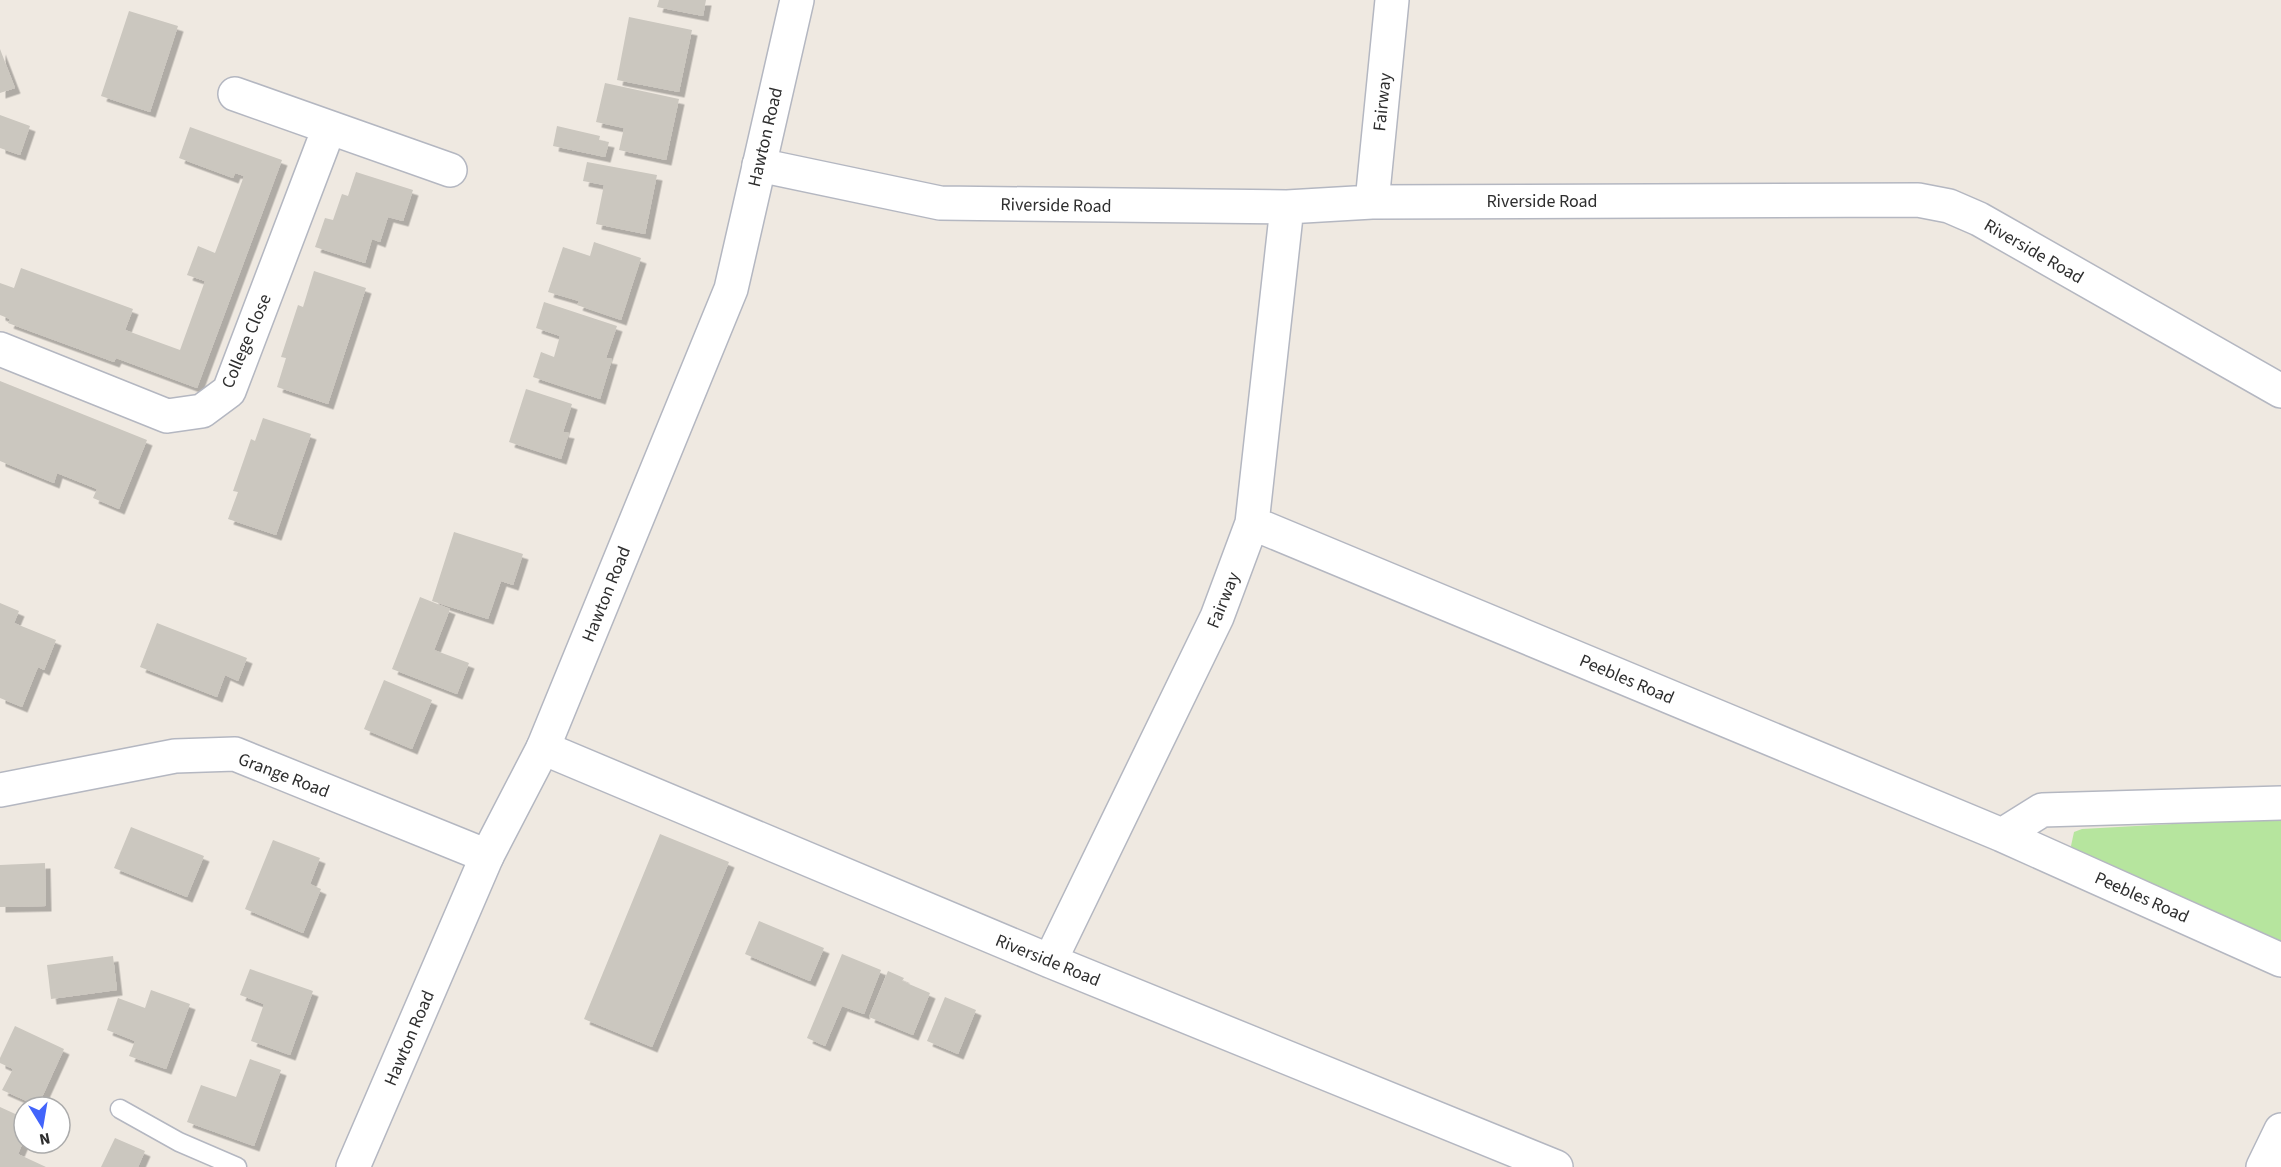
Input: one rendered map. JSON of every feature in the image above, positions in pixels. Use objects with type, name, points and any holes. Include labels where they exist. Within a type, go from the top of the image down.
[{"type":"street","name":"Hawton Road","points":[[354,1167],[487,856],[543,748],[731,289],[796,0]]},
{"type":"street","name":"Fairway","points":[[1372,202],[1389,0]]},
{"type":"street","points":[[235,94],[450,170]]},
{"type":"street","name":"College Close","points":[[0,349],[167,416],[202,411],[229,391],[329,128]]},
{"type":"street","name":"Riverside Road","points":[[759,165],[940,203],[1287,207],[1372,202],[1918,200],[1949,206],[1979,219],[2281,391]]},
{"type":"street","name":"Fairway","points":[[1050,961],[1217,617],[1252,523],[1287,207]]},
{"type":"street","name":"Peebles Road","points":[[1252,523],[2002,835],[2281,960]]},
{"type":"street","name":"Riverside Road","points":[[543,748],[1050,961],[1556,1167]]},
{"type":"street","name":"Grange Road","points":[[0,790],[175,756],[235,754],[487,856]]},
{"type":"street","points":[[2002,835],[2042,810],[2281,803]]},
{"type":"street","points":[[2263,1167],[2281,1130]]},
{"type":"lane","points":[[120,1109],[179,1142],[237,1167]]},
{"type":"green space","points":[[2281,818],[2281,945],[2075,853],[2071,846],[2074,832],[2082,829]]},
{"type":"building","points":[[659,0],[706,0],[703,16],[657,7]]},
{"type":"building","points":[[129,11],[178,26],[150,112],[101,96]]},
{"type":"building","points":[[629,17],[692,30],[679,92],[617,80]]},
{"type":"building","points":[[0,49],[15,88],[0,93]]},
{"type":"building","points":[[605,83],[679,99],[666,160],[619,150],[624,128],[596,122]]},
{"type":"building","points":[[0,115],[30,126],[20,155],[0,148]]},
{"type":"building","points":[[557,126],[600,136],[599,140],[609,142],[605,157],[553,146]]},
{"type":"building","points":[[190,127],[282,160],[197,388],[116,358],[114,362],[8,323],[10,319],[0,315],[0,283],[14,288],[21,268],[133,309],[125,330],[180,350],[205,281],[187,275],[198,246],[215,253],[244,176],[235,173],[233,178],[179,158]]},
{"type":"building","points":[[587,162],[657,175],[645,234],[596,224],[604,185],[583,181]]},
{"type":"building","points":[[356,172],[413,190],[403,221],[388,217],[380,242],[372,239],[365,263],[315,247],[325,218],[333,220],[342,194],[348,196]]},
{"type":"building","points":[[594,242],[641,258],[621,320],[577,305],[579,301],[548,292],[563,247],[590,256]]},
{"type":"building","points":[[314,271],[366,288],[328,404],[277,387],[286,358],[281,357],[298,305],[303,307]]},
{"type":"building","points":[[544,302],[617,326],[606,358],[612,359],[600,399],[533,377],[541,352],[554,357],[560,336],[536,328]]},
{"type":"building","points":[[0,381],[147,440],[119,509],[93,498],[97,489],[57,473],[54,483],[0,461]]},
{"type":"building","points":[[526,389],[572,404],[563,432],[569,433],[561,459],[509,442]]},
{"type":"building","points":[[263,418],[311,434],[276,535],[228,519],[238,492],[233,491],[251,439],[255,441]]},
{"type":"building","points":[[454,532],[523,554],[513,585],[501,581],[488,619],[432,601]]},
{"type":"building","points":[[420,597],[450,609],[434,650],[469,663],[457,694],[392,669]]},
{"type":"building","points":[[0,603],[19,611],[14,623],[56,640],[44,670],[38,667],[22,707],[0,698]]},
{"type":"building","points":[[157,623],[247,658],[238,681],[225,675],[217,697],[140,667]]},
{"type":"building","points":[[384,680],[432,700],[412,749],[364,729]]},
{"type":"building","points":[[131,827],[204,856],[187,897],[114,868]]},
{"type":"building","points":[[660,834],[729,862],[652,1047],[584,1019]]},
{"type":"building","points":[[273,840],[320,858],[310,884],[321,889],[303,933],[245,909]]},
{"type":"building","points":[[45,863],[46,906],[0,907],[0,865]]},
{"type":"building","points":[[759,921],[824,948],[810,981],[745,954]]},
{"type":"building","points":[[842,954],[881,970],[864,1014],[842,1006],[825,1046],[807,1038]]},
{"type":"building","points":[[113,956],[117,990],[51,999],[47,965]]},
{"type":"building","points":[[250,969],[313,991],[290,1055],[251,1041],[264,1004],[240,995]]},
{"type":"building","points":[[888,971],[904,978],[902,981],[930,993],[913,1035],[869,1017]]},
{"type":"building","points":[[151,990],[190,1004],[166,1069],[129,1056],[135,1041],[107,1030],[118,998],[145,1008]]},
{"type":"building","points":[[945,997],[976,1010],[958,1054],[927,1041]]},
{"type":"building","points":[[15,1026],[64,1049],[43,1095],[13,1095],[2,1090],[13,1069],[0,1063],[0,1058]]},
{"type":"building","points":[[250,1059],[281,1070],[254,1146],[187,1122],[201,1085],[236,1097]]},
{"type":"building","points":[[0,1107],[12,1112],[12,1155],[20,1155],[46,1167],[0,1167]]},
{"type":"building","points":[[115,1138],[145,1151],[138,1167],[101,1167]]}]
